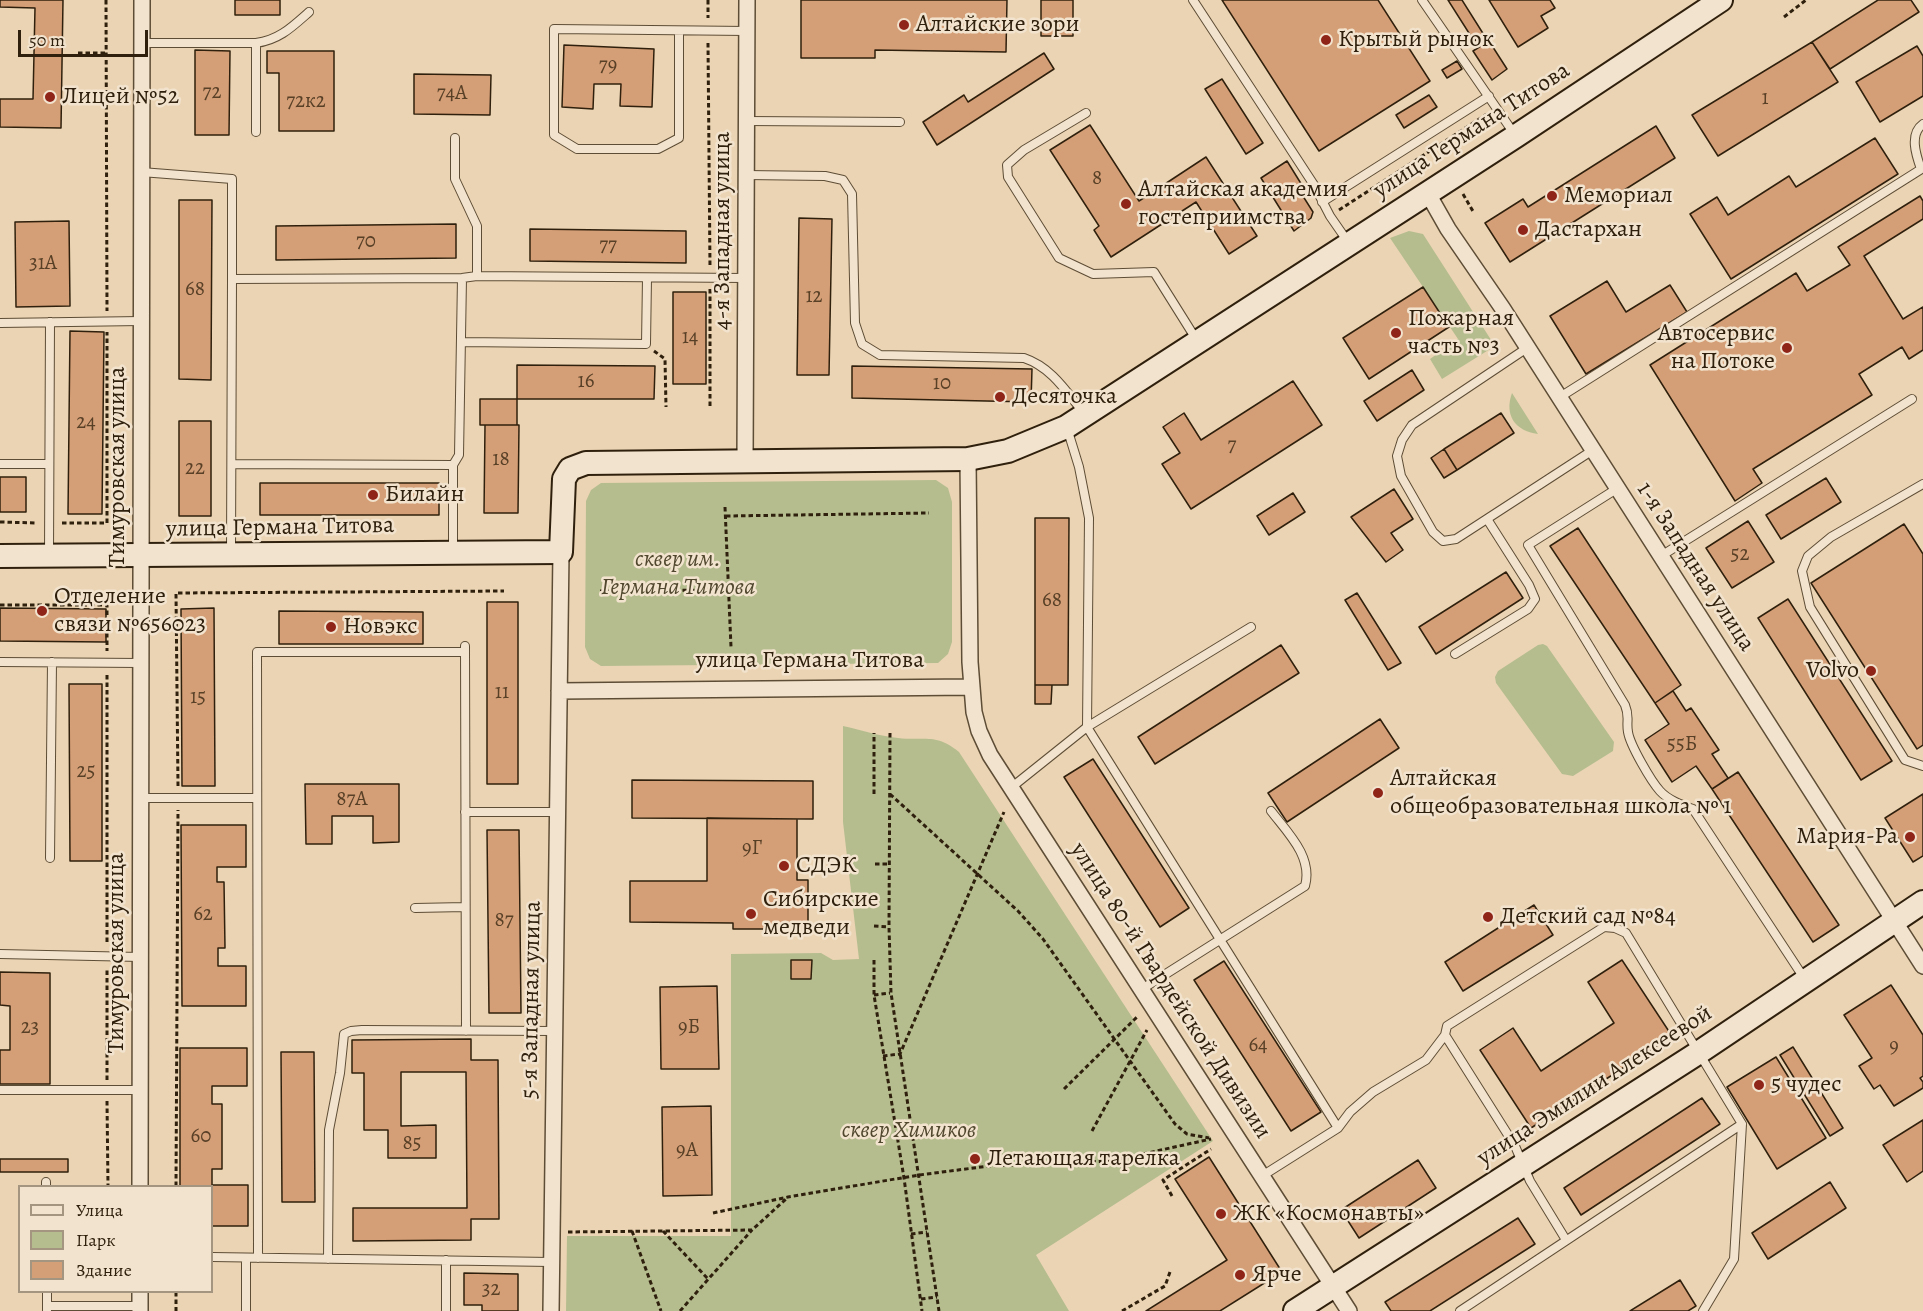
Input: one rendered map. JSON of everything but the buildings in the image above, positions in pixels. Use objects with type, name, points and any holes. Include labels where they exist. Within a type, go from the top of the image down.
[{"type":"street","name":"Тимуровская улица","points":[[140,1185],[142,0]]},
{"type":"street","name":"4-я Западная улица","points":[[745,461],[747,0]]},
{"type":"street","name":"улица Германа Титова","points":[[972,687],[559,691],[564,479],[570,469],[586,463],[968,459],[1008,451],[1076,421],[1516,136],[1721,0]]},
{"type":"street","name":"1-я Западная улица","points":[[1427,192],[1448,229],[1503,309],[1923,966]]},
{"type":"street","points":[[968,459],[972,687]]},
{"type":"street","name":"улица Германа Титова","points":[[0,556],[561,552]]},
{"type":"street","name":"улица 80-й Гвардейской Дивизии","points":[[972,687],[974,712],[979,731],[990,755],[1349,1311]]},
{"type":"street","name":"5-я Западная улица","points":[[551,1311],[559,691]]},
{"type":"street","name":"улица Эмилии Алексеевой","points":[[1294,1311],[1698,1053],[1923,902]]},
{"type":"lane","points":[[1193,0],[1314,185],[1330,216],[1349,243]]},
{"type":"lane","points":[[1422,0],[1516,136]]},
{"type":"lane","points":[[142,42],[256,43],[270,41],[283,35],[309,12]]},
{"type":"lane","points":[[679,31],[679,138],[658,149],[577,149],[554,135],[554,29],[747,32]]},
{"type":"lane","points":[[256,43],[256,132]]},
{"type":"lane","points":[[1322,202],[1489,96]]},
{"type":"lane","points":[[1086,113],[1024,150],[1007,165],[1008,177],[1059,258],[1094,274],[1154,272],[1198,342]]},
{"type":"lane","points":[[746,121],[900,122]]},
{"type":"lane","points":[[1560,398],[1922,168],[1916,153],[1915,135],[1919,126],[1923,124]]},
{"type":"lane","points":[[455,138],[454,179],[477,225],[477,276]]},
{"type":"lane","points":[[141,172],[231,179],[231,556]]},
{"type":"lane","points":[[746,175],[825,176],[843,180],[852,194],[855,323],[862,344],[880,355],[1024,358],[1046,369],[1076,421],[1079,466],[1089,518],[1087,727],[1338,1128]]},
{"type":"lane","points":[[232,279],[462,278],[477,276],[745,278]]},
{"type":"lane","points":[[453,553],[453,465],[459,454],[462,278]]},
{"type":"lane","points":[[462,342],[646,344],[647,278]]},
{"type":"lane","points":[[0,323],[141,321]]},
{"type":"lane","points":[[50,322],[50,556]]},
{"type":"lane","points":[[1527,348],[1412,425],[1402,440],[1397,456],[1401,476],[1433,532],[1443,541],[1456,539],[1593,450]]},
{"type":"lane","points":[[1661,556],[1912,399]]},
{"type":"lane","points":[[0,464],[49,464]]},
{"type":"lane","points":[[231,464],[453,465]]},
{"type":"lane","points":[[1923,484],[1831,537],[1808,556],[1802,571],[1810,607],[1816,617],[1905,760],[1923,766]]},
{"type":"lane","points":[[1618,488],[1528,545],[1625,705],[1629,715],[1628,730],[1631,744],[1660,792],[1679,804],[1694,809],[1806,980]]},
{"type":"lane","points":[[1455,654],[1528,609],[1535,599],[1529,585],[1487,519]]},
{"type":"lane","points":[[1012,787],[1087,727],[1251,627]]},
{"type":"lane","points":[[258,1258],[257,652],[465,649],[465,1031]]},
{"type":"lane","points":[[0,662],[141,663]]},
{"type":"lane","points":[[50,858],[52,662]]},
{"type":"lane","points":[[141,798],[257,798]]},
{"type":"lane","points":[[1142,989],[1305,886],[1309,874],[1304,859],[1297,845],[1271,811]]},
{"type":"lane","points":[[465,812],[557,812]]},
{"type":"lane","points":[[415,908],[465,907]]},
{"type":"lane","points":[[1262,1176],[1338,1128],[1350,1112],[1373,1092],[1426,1060],[1445,1035],[1447,1026],[1604,927],[1615,927],[1626,933],[1742,1124],[1734,1259],[1704,1311]]},
{"type":"lane","points":[[0,954],[140,957]]},
{"type":"lane","points":[[328,1258],[329,1130],[340,1073],[344,1034],[362,1030],[554,1031]]},
{"type":"lane","points":[[1445,1035],[1515,1146],[1522,1166],[1566,1240]]},
{"type":"lane","points":[[0,1090],[139,1090]]},
{"type":"lane","points":[[1460,1311],[1742,1124]]},
{"type":"lane","points":[[213,1257],[551,1262]]},
{"type":"lane","points":[[246,1258],[246,1311]]},
{"type":"lane","points":[[446,1260],[446,1311]]},
{"type":"lane","points":[[47,1293],[47,1309],[140,1303]]},
{"type":"path","points":[[106,0],[107,523]]},
{"type":"path","points":[[708,0],[710,407]]},
{"type":"path","points":[[1784,17],[1806,0]]},
{"type":"path","points":[[78,53],[105,53]]},
{"type":"path","points":[[1330,216],[1497,108]]},
{"type":"path","points":[[1460,190],[1474,213]]},
{"type":"path","points":[[646,344],[665,359],[666,407]]},
{"type":"path","points":[[725,507],[730,647]]},
{"type":"path","points":[[726,516],[929,513]]},
{"type":"path","points":[[600,591],[729,590]]},
{"type":"path","points":[[176,1185],[178,798],[176,593],[504,591]]},
{"type":"path","points":[[0,605],[107,605],[108,1185]]},
{"type":"path","points":[[874,733],[874,794]]},
{"type":"path","points":[[890,734],[891,993],[939,1311]]},
{"type":"path","points":[[713,1213],[788,1197],[919,1175],[989,1166],[1111,1161],[1211,1139],[1187,1134],[1175,1125],[1043,939],[890,794]]},
{"type":"path","points":[[900,1054],[1004,812]]},
{"type":"path","points":[[875,864],[890,864]]},
{"type":"path","points":[[874,926],[889,927]]},
{"type":"path","points":[[874,960],[874,995],[904,1178],[922,1311]]},
{"type":"path","points":[[874,995],[891,993]]},
{"type":"path","points":[[1064,1089],[1137,1016]]},
{"type":"path","points":[[1092,1131],[1147,1030]]},
{"type":"path","points":[[883,1056],[900,1054]]},
{"type":"path","points":[[1172,1196],[1163,1180],[1211,1149]]},
{"type":"path","points":[[681,1311],[752,1230],[788,1197]]},
{"type":"path","points":[[551,1232],[752,1230]]},
{"type":"path","points":[[632,1231],[662,1311]]},
{"type":"path","points":[[663,1231],[708,1279]]},
{"type":"path","points":[[911,1234],[927,1232]]},
{"type":"path","points":[[1122,1311],[1165,1286],[1170,1272]]},
{"type":"path","points":[[176,1293],[176,1311]]},
{"type":"path","points":[[921,1299],[937,1297]]},
{"type":"green space","points":[[1409,231],[1423,234],[1495,346],[1442,379],[1430,359],[1458,339],[1390,238]]},
{"type":"green space","points":[[1512,393],[1538,434],[1523,429],[1513,421],[1509,408]]},
{"type":"green space","name":"сквер им. Германа Титова","points":[[936,480],[948,488],[952,502],[952,642],[948,654],[938,663],[601,666],[590,659],[585,647],[586,501],[591,490],[601,483]]},
{"type":"green space","points":[[1543,644],[1547,646],[1614,742],[1613,751],[1573,776],[1562,774],[1496,683],[1495,677],[1498,671]]},
{"type":"green space","name":"сквер Химиков","points":[[843,726],[891,737],[937,740],[959,752],[1213,1141],[1036,1255],[1069,1311],[566,1311],[567,1236],[731,1236],[731,954],[821,953],[833,960],[859,959],[843,822]]},
{"type":"place","name":"Алтайские зори","points":[[904,25]]},
{"type":"place","name":"Крытый рынок","points":[[1326,40]]},
{"type":"place","name":"Лицей №52","points":[[50,97]]},
{"type":"place","name":"Мемориал","points":[[1552,196]]},
{"type":"place","name":"Алтайская академия гостеприимства","points":[[1126,204]]},
{"type":"place","name":"Дастархан","points":[[1523,230]]},
{"type":"place","name":"Пожарная часть №3","points":[[1396,333]]},
{"type":"place","name":"Автосервис на Потоке","points":[[1787,348]]},
{"type":"place","name":"Десяточка","points":[[1000,397]]},
{"type":"place","name":"Билайн","points":[[373,495]]},
{"type":"place","name":"Отделение связи №656023","points":[[42,611]]},
{"type":"place","name":"Новэкс","points":[[331,627]]},
{"type":"place","name":"Volvo","points":[[1871,671]]},
{"type":"place","name":"Алтайская общеобразовательная школа № 1","points":[[1378,793]]},
{"type":"place","name":"Мария-Ра","points":[[1910,837]]},
{"type":"place","name":"СДЭК","points":[[784,866]]},
{"type":"place","name":"Сибирские медведи","points":[[751,914]]},
{"type":"place","name":"Детский сад №84","points":[[1488,917]]},
{"type":"place","name":"5 чудес","points":[[1759,1085]]},
{"type":"place","name":"Летающая тарелка","points":[[975,1159]]},
{"type":"place","name":"ЖК «Космонавты»","points":[[1221,1214]]},
{"type":"place","name":"Ярче","points":[[1240,1275]]}]
